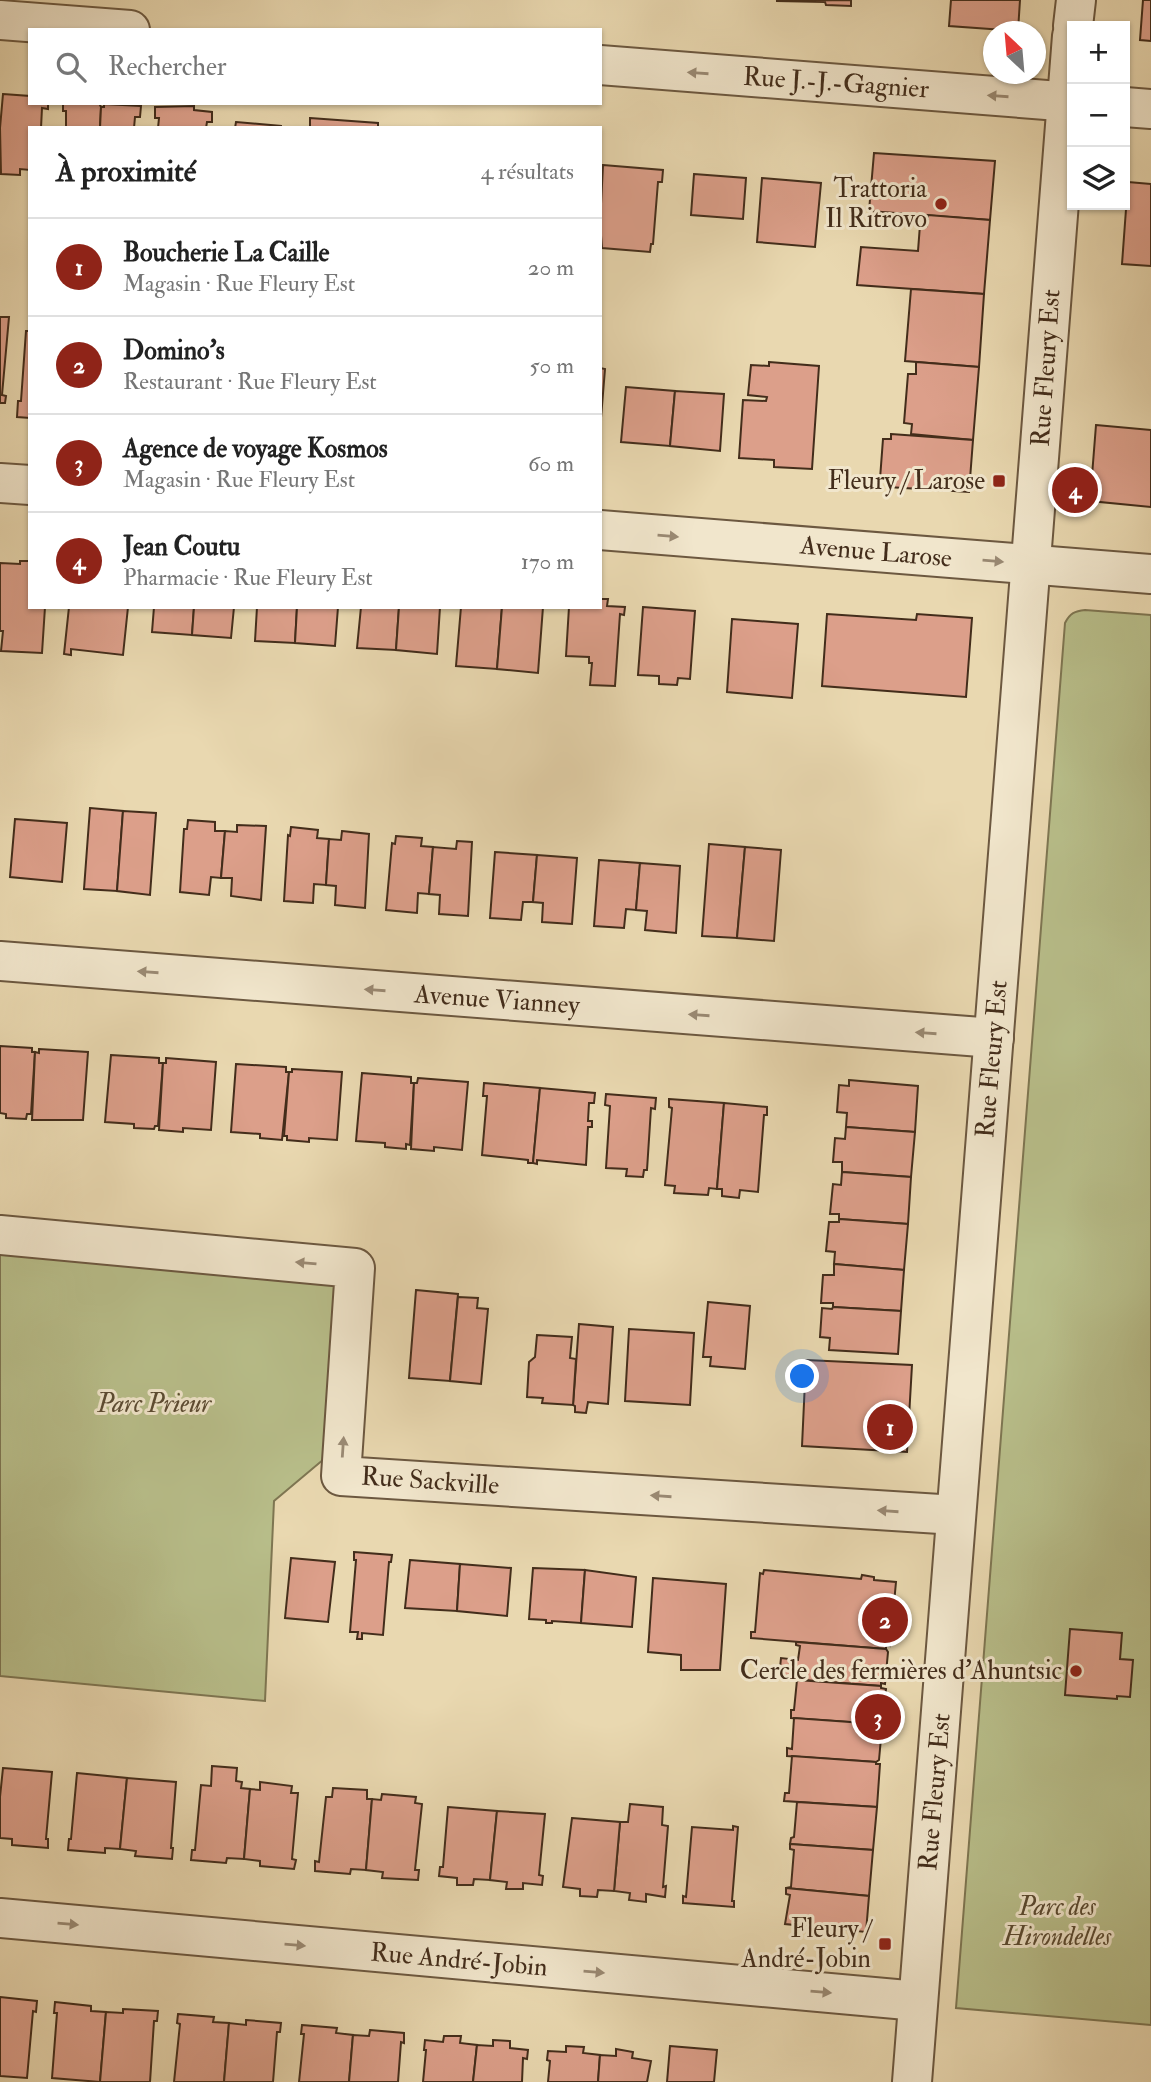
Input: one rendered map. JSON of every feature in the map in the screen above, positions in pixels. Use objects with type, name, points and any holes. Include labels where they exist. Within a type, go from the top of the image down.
[{"type":"street","points":[[1074,21],[1076,0]]},
{"type":"street","points":[[0,20],[104,28]]},
{"type":"street","name":"Rue J.-J.-Gagnier","points":[[602,65],[1067,101]]},
{"type":"street","points":[[1130,107],[1151,108]]},
{"type":"street","name":"Rue Fleury Est","points":[[912,2082],[1067,126]]},
{"type":"street","points":[[0,483],[28,485]]},
{"type":"street","name":"Avenue Larose","points":[[602,530],[1151,574]]},
{"type":"street","name":"Avenue Vianney","points":[[0,961],[994,1038]]},
{"type":"street","name":"Rue Sackville","points":[[0,1235],[355,1268],[341,1476],[956,1515]]},
{"type":"street","name":"Rue André-Jobin","points":[[0,1918],[918,2001]]},
{"type":"green space","name":"Parc des Hirondelles","points":[[1085,610],[1151,615],[1151,2025],[956,2008],[1065,623],[1073,613]]},
{"type":"green space","name":"Parc Prieur","points":[[0,1235],[355,1268],[324,1459],[274,1501],[265,1701],[0,1676]]},
{"type":"building","points":[[851,0],[851,6],[826,5],[825,2],[776,1]]},
{"type":"building","points":[[951,0],[1020,0],[1019,21],[983,21],[983,28],[949,26]]},
{"type":"building","points":[[1143,0],[1151,0],[1151,41],[1140,40]]},
{"type":"building","points":[[3,94],[28,96],[28,105],[48,105],[48,109],[42,108],[41,126],[28,126],[28,170],[20,169],[20,175],[1,174],[0,128]]},
{"type":"building","points":[[63,105],[100,105],[100,126],[66,126],[66,111],[63,111]]},
{"type":"building","points":[[141,106],[140,117],[135,117],[134,126],[100,126],[101,107]]},
{"type":"building","points":[[194,106],[194,110],[212,112],[212,122],[207,122],[206,126],[158,126],[159,118],[155,118],[155,107]]},
{"type":"building","points":[[310,118],[378,123],[378,126],[310,126]]},
{"type":"building","points":[[236,122],[281,126],[235,126]]},
{"type":"building","points":[[874,153],[995,161],[990,220],[869,211]]},
{"type":"building","points":[[603,165],[663,170],[662,182],[658,182],[650,252],[602,248]]},
{"type":"building","points":[[694,174],[746,178],[743,219],[691,215]]},
{"type":"building","points":[[762,178],[821,183],[815,247],[757,242]]},
{"type":"building","points":[[1130,182],[1151,184],[1151,266],[1122,264],[1126,210],[1130,210]]},
{"type":"building","points":[[928,215],[990,220],[984,294],[857,285],[861,247],[918,251],[920,225],[927,226]]},
{"type":"building","points":[[911,289],[984,294],[979,367],[905,361]]},
{"type":"building","points":[[0,317],[9,317],[2,395],[6,396],[5,403],[0,403]]},
{"type":"building","points":[[28,331],[28,418],[17,417],[18,401],[21,401]]},
{"type":"building","points":[[769,362],[819,366],[812,469],[774,467],[774,460],[739,458],[743,400],[766,401],[767,397],[748,395],[751,365],[769,366]]},
{"type":"building","points":[[916,362],[979,367],[973,440],[911,434],[912,424],[904,423],[908,374],[916,374]]},
{"type":"building","points":[[602,368],[605,369],[602,406]]},
{"type":"building","points":[[626,387],[675,391],[670,446],[621,442]]},
{"type":"building","points":[[675,391],[724,394],[720,451],[670,446]]},
{"type":"building","points":[[1096,425],[1151,430],[1151,507],[1090,501]]},
{"type":"building","points":[[891,434],[973,440],[969,492],[888,487],[888,479],[880,479],[883,439],[891,439]]},
{"type":"building","points":[[20,561],[28,561],[28,609],[45,609],[42,653],[1,651],[3,631],[0,631],[0,563],[20,564]]},
{"type":"building","points":[[602,599],[608,599],[607,606],[625,607],[624,615],[620,614],[615,686],[590,685],[592,663],[589,663],[589,657],[566,656],[569,609],[602,609]]},
{"type":"building","points":[[643,607],[695,611],[690,679],[678,678],[677,685],[659,684],[659,676],[638,675]]},
{"type":"building","points":[[69,609],[128,609],[123,655],[71,649],[71,655],[64,654]]},
{"type":"building","points":[[154,609],[194,609],[192,635],[152,632]]},
{"type":"building","points":[[194,609],[234,609],[231,638],[192,635]]},
{"type":"building","points":[[257,609],[297,609],[295,643],[255,641]]},
{"type":"building","points":[[297,609],[338,609],[335,646],[295,643]]},
{"type":"building","points":[[361,609],[399,609],[396,650],[357,648]]},
{"type":"building","points":[[399,609],[440,609],[437,654],[396,650]]},
{"type":"building","points":[[461,609],[502,609],[497,669],[456,666]]},
{"type":"building","points":[[502,609],[543,609],[538,673],[497,669]]},
{"type":"building","points":[[827,614],[916,620],[917,614],[972,618],[966,697],[822,686]]},
{"type":"building","points":[[732,619],[798,624],[792,698],[727,692]]},
{"type":"building","points":[[90,808],[123,811],[117,891],[84,889]]},
{"type":"building","points":[[123,811],[156,813],[150,895],[117,891]]},
{"type":"building","points":[[15,819],[67,823],[62,882],[10,877]]},
{"type":"building","points":[[188,820],[215,822],[215,831],[225,831],[221,878],[211,877],[209,895],[180,892],[184,829],[187,829]]},
{"type":"building","points":[[237,825],[266,826],[261,900],[231,896],[232,878],[221,878],[225,831],[237,832]]},
{"type":"building","points":[[291,827],[318,830],[317,838],[329,839],[326,885],[314,884],[313,903],[284,901],[288,835],[290,836]]},
{"type":"building","points":[[342,831],[369,834],[365,908],[335,905],[336,886],[326,885],[329,839],[341,840]]},
{"type":"building","points":[[396,836],[422,838],[421,846],[433,847],[429,894],[418,893],[417,913],[386,910],[392,843],[395,844]]},
{"type":"building","points":[[457,841],[472,842],[468,916],[439,914],[440,895],[429,894],[433,847],[456,849]]},
{"type":"building","points":[[709,844],[745,847],[737,938],[702,936]]},
{"type":"building","points":[[745,847],[781,850],[774,941],[737,938]]},
{"type":"building","points":[[495,852],[537,855],[533,902],[523,902],[521,920],[490,918]]},
{"type":"building","points":[[537,855],[577,858],[572,924],[542,922],[543,903],[533,902]]},
{"type":"building","points":[[599,860],[640,863],[636,910],[626,909],[624,928],[594,926]]},
{"type":"building","points":[[640,863],[680,866],[676,933],[645,930],[647,911],[636,910]]},
{"type":"building","points":[[0,1046],[32,1048],[32,1052],[35,1052],[31,1114],[27,1114],[26,1119],[6,1118],[6,1114],[0,1113]]},
{"type":"building","points":[[39,1049],[88,1052],[83,1120],[32,1120],[35,1052],[39,1053]]},
{"type":"building","points":[[111,1055],[159,1058],[159,1063],[163,1063],[158,1126],[154,1129],[134,1128],[134,1124],[105,1122]]},
{"type":"building","points":[[166,1058],[216,1062],[211,1130],[159,1130],[163,1063],[166,1063]]},
{"type":"building","points":[[236,1064],[286,1067],[286,1072],[289,1072],[282,1140],[260,1138],[260,1134],[231,1132]]},
{"type":"building","points":[[292,1069],[342,1072],[337,1140],[309,1138],[309,1142],[287,1140],[287,1136],[284,1136],[289,1072],[292,1072]]},
{"type":"building","points":[[362,1073],[411,1077],[411,1083],[414,1083],[410,1145],[406,1144],[406,1149],[385,1147],[385,1143],[356,1141]]},
{"type":"building","points":[[418,1078],[468,1082],[462,1150],[434,1147],[434,1151],[411,1149],[414,1083],[417,1083]]},
{"type":"building","points":[[849,1080],[918,1086],[915,1132],[846,1127],[847,1113],[837,1112],[839,1085],[849,1086]]},
{"type":"building","points":[[484,1083],[540,1088],[533,1163],[528,1163],[528,1160],[482,1155],[487,1096],[483,1096]]},
{"type":"building","points":[[540,1088],[595,1093],[594,1103],[589,1103],[588,1121],[592,1121],[592,1127],[588,1127],[586,1165],[537,1160],[537,1164],[533,1163]]},
{"type":"building","points":[[606,1094],[656,1098],[655,1109],[651,1108],[647,1170],[644,1170],[643,1177],[626,1176],[627,1169],[606,1168],[610,1106],[605,1105]]},
{"type":"building","points":[[669,1099],[724,1103],[717,1189],[709,1188],[708,1195],[674,1193],[675,1186],[665,1185],[672,1108],[669,1107]]},
{"type":"building","points":[[724,1103],[767,1107],[767,1115],[764,1115],[758,1192],[740,1190],[739,1198],[722,1196],[722,1189],[717,1189]]},
{"type":"building","points":[[846,1127],[915,1132],[911,1177],[842,1172],[842,1162],[833,1162],[835,1138],[845,1139]]},
{"type":"building","points":[[842,1172],[911,1177],[908,1224],[839,1219],[839,1214],[830,1214],[833,1184],[841,1185]]},
{"type":"building","points":[[839,1219],[908,1224],[904,1270],[834,1264],[835,1252],[826,1251],[829,1222],[839,1222]]},
{"type":"building","points":[[834,1264],[904,1270],[901,1311],[833,1307],[833,1303],[821,1303],[823,1275],[834,1275]]},
{"type":"building","points":[[416,1290],[458,1294],[450,1381],[409,1378]]},
{"type":"building","points":[[458,1297],[478,1298],[477,1308],[488,1309],[481,1384],[450,1381]]},
{"type":"building","points":[[708,1302],[750,1306],[745,1369],[710,1366],[711,1357],[703,1357]]},
{"type":"building","points":[[822,1308],[901,1311],[898,1354],[829,1350],[830,1338],[820,1337]]},
{"type":"building","points":[[579,1324],[613,1327],[608,1404],[588,1402],[586,1413],[575,1412],[573,1405]]},
{"type":"building","points":[[629,1329],[694,1333],[690,1405],[625,1401]]},
{"type":"building","points":[[537,1335],[572,1337],[570,1358],[576,1359],[573,1405],[542,1403],[543,1398],[527,1397],[529,1362],[535,1357]]},
{"type":"building","points":[[806,1360],[912,1365],[907,1452],[802,1446]]},
{"type":"building","points":[[354,1552],[392,1555],[389,1562],[383,1635],[362,1633],[362,1639],[357,1639],[358,1632],[350,1632],[356,1560]]},
{"type":"building","points":[[291,1558],[335,1562],[328,1622],[285,1618]]},
{"type":"building","points":[[410,1560],[460,1564],[457,1611],[405,1608]]},
{"type":"building","points":[[460,1564],[511,1568],[507,1616],[457,1611]]},
{"type":"building","points":[[533,1568],[585,1570],[581,1623],[546,1623],[546,1620],[529,1619]]},
{"type":"building","points":[[585,1570],[636,1577],[632,1627],[581,1623]]},
{"type":"building","points":[[764,1570],[861,1579],[862,1575],[874,1577],[874,1580],[896,1582],[890,1646],[886,1645],[886,1649],[751,1638],[751,1632],[755,1632],[760,1573],[763,1574]]},
{"type":"building","points":[[653,1578],[726,1584],[720,1670],[681,1670],[681,1655],[648,1652]]},
{"type":"building","points":[[1070,1629],[1122,1633],[1120,1659],[1133,1660],[1130,1697],[1117,1696],[1117,1699],[1065,1695]]},
{"type":"building","points":[[796,1642],[886,1649],[885,1684],[881,1683],[881,1686],[779,1678],[781,1658],[798,1660],[800,1646],[796,1645]]},
{"type":"building","points":[[797,1680],[881,1686],[886,1689],[882,1722],[878,1724],[791,1718]]},
{"type":"building","points":[[794,1718],[878,1724],[882,1727],[879,1760],[876,1762],[787,1756],[787,1748],[792,1749]]},
{"type":"building","points":[[792,1756],[880,1764],[877,1807],[784,1801],[785,1793],[789,1793]]},
{"type":"building","points":[[212,1766],[237,1768],[236,1781],[242,1782],[241,1788],[250,1789],[244,1859],[227,1858],[226,1863],[191,1860],[192,1850],[195,1850],[201,1785],[211,1786]]},
{"type":"building","points":[[3,1768],[52,1772],[46,1839],[48,1848],[12,1845],[12,1839],[0,1838]]},
{"type":"building","points":[[77,1773],[127,1778],[120,1849],[105,1848],[105,1853],[68,1850]]},
{"type":"building","points":[[127,1778],[176,1782],[172,1859],[135,1856],[136,1851],[120,1849]]},
{"type":"building","points":[[260,1782],[292,1786],[291,1793],[298,1793],[292,1859],[296,1860],[294,1869],[260,1866],[260,1861],[244,1859],[250,1789],[260,1790]]},
{"type":"building","points":[[333,1788],[367,1790],[367,1799],[372,1799],[366,1870],[351,1869],[350,1874],[315,1871],[315,1861],[319,1862],[326,1797],[332,1797]]},
{"type":"building","points":[[382,1794],[416,1797],[415,1803],[422,1804],[415,1870],[419,1870],[418,1880],[382,1878],[383,1872],[366,1870],[372,1799],[381,1800]]},
{"type":"building","points":[[797,1802],[877,1807],[873,1850],[790,1844],[791,1838],[794,1837]]},
{"type":"building","points":[[630,1804],[663,1807],[662,1825],[668,1826],[663,1887],[666,1886],[665,1897],[646,1894],[646,1902],[629,1900],[630,1893],[614,1891],[620,1822],[628,1822]]},
{"type":"building","points":[[448,1807],[497,1811],[490,1880],[474,1879],[473,1885],[457,1885],[457,1878],[439,1876],[440,1867],[443,1867]]},
{"type":"building","points":[[497,1811],[545,1814],[539,1875],[543,1876],[542,1885],[523,1883],[523,1889],[506,1889],[507,1882],[490,1880]]},
{"type":"building","points":[[572,1818],[620,1822],[614,1891],[598,1890],[597,1897],[580,1896],[580,1889],[563,1887]]},
{"type":"building","points":[[733,1826],[738,1827],[732,1901],[734,1907],[683,1903],[683,1896],[686,1897],[692,1827],[733,1830]]},
{"type":"building","points":[[790,1844],[873,1850],[869,1896],[786,1888],[791,1887],[794,1850],[790,1849]]},
{"type":"building","points":[[786,1888],[869,1896],[866,1932],[785,1924],[790,1895],[786,1894]]},
{"type":"building","points":[[0,1997],[37,2001],[36,2012],[33,2011],[27,2078],[0,2076]]},
{"type":"building","points":[[55,2002],[91,2006],[91,2011],[106,2012],[100,2082],[52,2078],[57,2013],[54,2013]]},
{"type":"building","points":[[123,2009],[158,2011],[157,2021],[154,2021],[150,2082],[100,2082],[106,2012],[123,2013]]},
{"type":"building","points":[[178,2014],[214,2017],[213,2022],[229,2023],[224,2082],[174,2082],[180,2024],[177,2023]]},
{"type":"building","points":[[246,2020],[281,2023],[280,2032],[277,2032],[273,2082],[224,2082],[229,2023],[246,2025]]},
{"type":"building","points":[[302,2025],[337,2028],[336,2033],[353,2035],[349,2082],[299,2082],[304,2034],[301,2034]]},
{"type":"building","points":[[370,2030],[404,2033],[398,2082],[349,2082],[353,2035],[369,2036]]},
{"type":"building","points":[[444,2036],[461,2036],[460,2043],[477,2045],[473,2082],[423,2082],[425,2040],[443,2042]]},
{"type":"building","points":[[493,2040],[510,2041],[510,2048],[528,2050],[527,2059],[523,2058],[522,2082],[473,2082],[477,2045],[493,2046]]},
{"type":"building","points":[[566,2046],[584,2047],[583,2053],[600,2055],[598,2082],[548,2082],[548,2051],[566,2052]]},
{"type":"building","points":[[670,2046],[717,2050],[714,2082],[667,2082]]},
{"type":"building","points":[[616,2049],[633,2052],[632,2058],[651,2061],[647,2082],[598,2082],[600,2055],[616,2056]]},
{"type":"place","name":"Trattoria Il Ritrovo","points":[[941,204]]},
{"type":"place","name":"Fleury / Larose","points":[[999,481]]},
{"type":"place","name":"Jean Coutu","points":[[1075,490]]},
{"type":"place","name":"Boucherie La Caille","points":[[890,1427]]},
{"type":"place","name":"Domino's","points":[[885,1620]]},
{"type":"place","name":"Cercle des fermières d'Ahuntsic","points":[[1076,1671]]},
{"type":"place","name":"Agence de voyage Kosmos","points":[[878,1717]]},
{"type":"place","name":"Fleury / André-Jobin","points":[[885,1944]]}]
